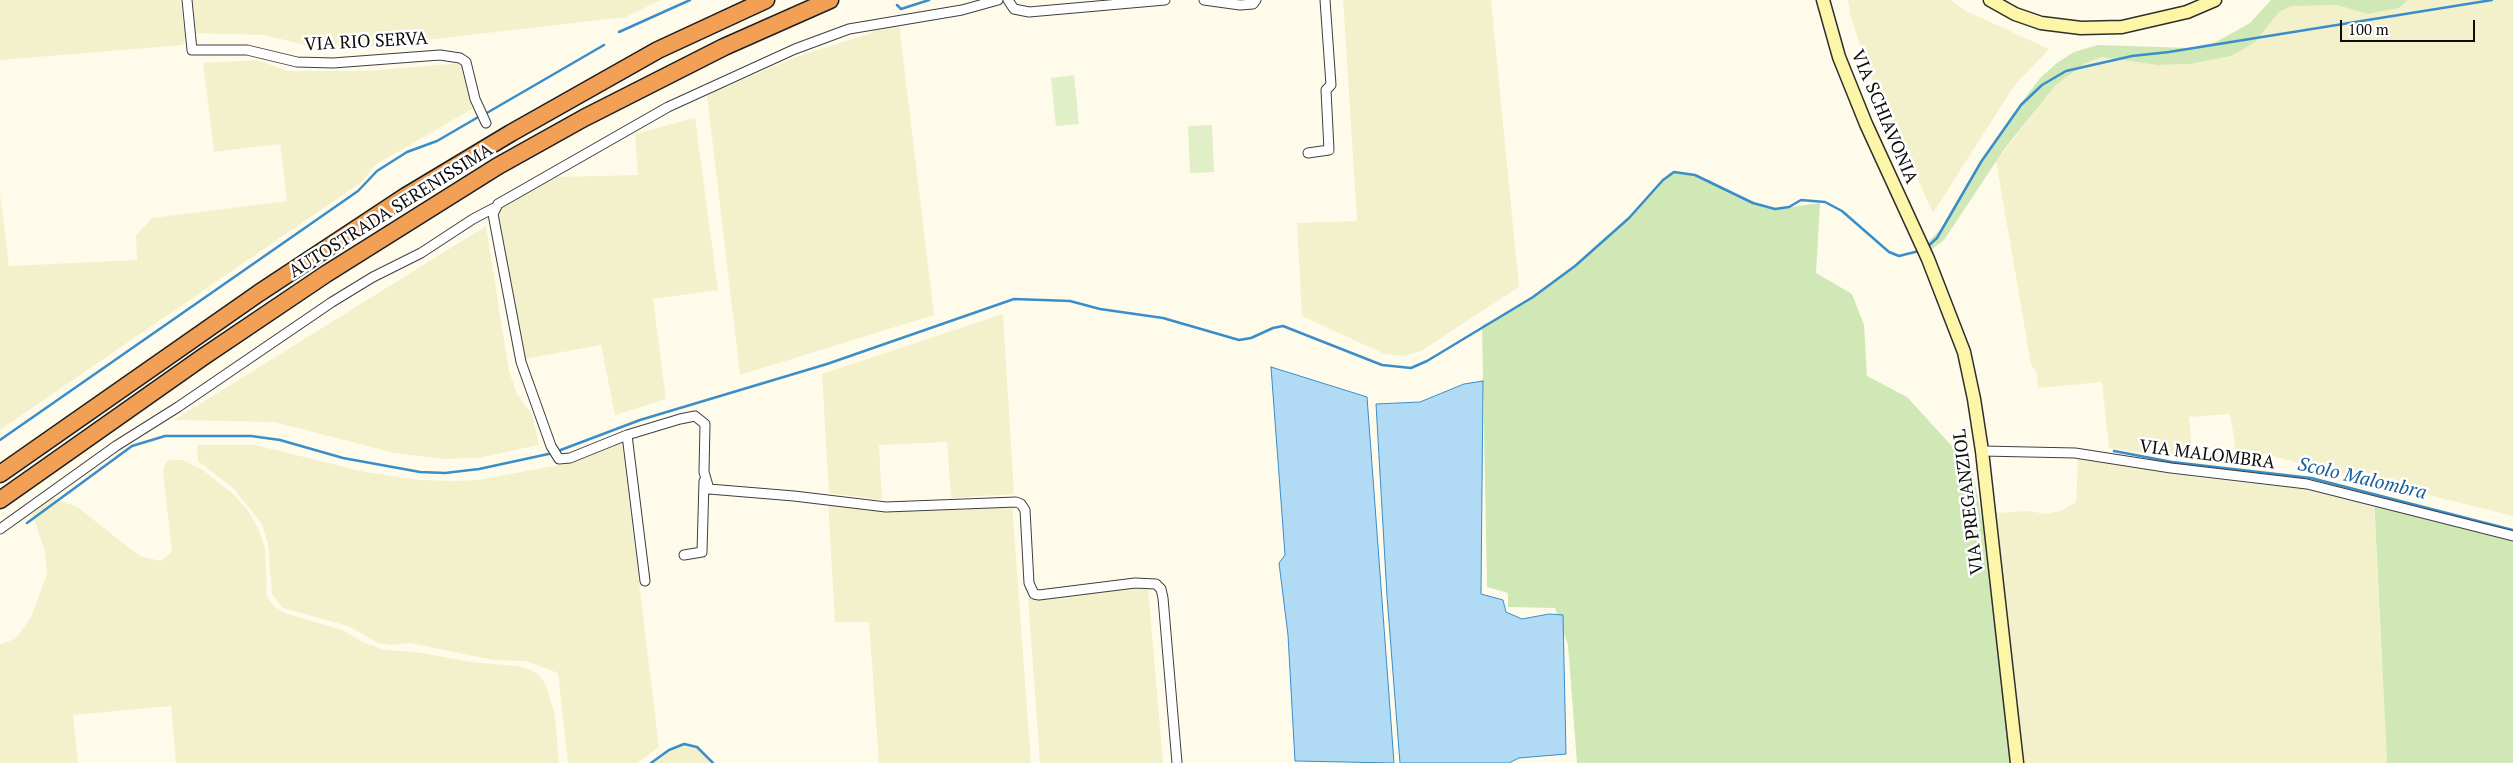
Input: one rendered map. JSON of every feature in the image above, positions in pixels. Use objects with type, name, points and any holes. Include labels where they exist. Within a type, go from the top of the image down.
[{"type":"highway","name":"AUTOSTRADA SERENISSIMA","points":[[0,474],[259,294],[406,196],[510,133],[650,55],[766,0]]},
{"type":"highway","name":"AUTOSTRADA SERENISSIMA","points":[[0,500],[203,357],[301,291],[498,166],[584,118],[716,51],[830,0]]},
{"type":"street","name":"VIA RIO SERVA","points":[[187,0],[192,50],[247,50],[297,62],[333,63],[451,56],[466,62],[485,121]]},
{"type":"street","points":[[0,529],[116,446],[178,407],[332,302],[373,277],[421,253],[473,219],[494,208],[505,199],[668,107],[795,49],[849,29],[962,10],[998,0]]},
{"type":"street","points":[[1008,0],[1014,9],[1028,12],[1165,0]]},
{"type":"street","points":[[1204,0],[1240,5],[1253,4],[1256,0]]},
{"type":"street","points":[[1308,154],[1329,150],[1326,90],[1331,85],[1325,0]]},
{"type":"street","name":"VIA SCHIAVONIA","points":[[1823,0],[1839,57],[1866,124],[1920,242]]},
{"type":"street","points":[[1990,0],[2015,14],[2041,23],[2080,28],[2122,27],[2187,12],[2215,0]]},
{"type":"street","points":[[494,208],[496,229],[517,345],[528,385],[553,450],[559,459],[566,459],[627,435],[680,419],[695,416],[705,424],[702,552],[684,555]]},
{"type":"street","name":"VIA PREGANZIOL","points":[[1920,242],[1964,352],[1982,451],[2017,763]]},
{"type":"street","points":[[627,435],[645,581]]},
{"type":"street","name":"VIA MALOMBRA","points":[[1982,451],[2075,453],[2171,468],[2307,484],[2513,536]]},
{"type":"street","points":[[705,480],[710,489],[720,491],[794,496],[886,506],[1016,502],[1022,504],[1025,510],[1029,583],[1034,594],[1039,595],[1135,583],[1156,584],[1161,589],[1163,598],[1177,763]]},
{"type":"shaded area","points":[[0,0],[180,0],[185,37],[183,45],[0,60]]},
{"type":"shaded area","points":[[192,0],[661,0],[626,17],[339,50],[338,45],[305,45],[264,35],[196,33]]},
{"type":"shaded area","points":[[1343,0],[1491,0],[1519,287],[1421,351],[1404,356],[1384,354],[1302,316],[1297,223],[1357,221]]},
{"type":"shaded area","points":[[1848,0],[1951,0],[1964,10],[2049,49],[2014,86],[1933,213],[1867,67],[1851,17]]},
{"type":"shaded area","points":[[2408,0],[2513,0],[2513,516],[2260,453],[2261,460],[2238,463],[2230,414],[2189,417],[2193,460],[2109,448],[2102,382],[2038,388],[2037,374],[2031,364],[1996,161],[2056,85],[2084,64],[2101,57],[2157,65],[2190,64],[2255,42],[2279,12],[2291,5],[2337,5],[2368,14],[2399,8]]},
{"type":"shaded area","points":[[899,24],[934,315],[740,375],[707,95],[796,57],[871,33],[876,28]]},
{"type":"shaded area","points":[[257,60],[288,71],[368,71],[460,63],[466,73],[472,109],[375,165],[363,181],[0,430],[0,193],[9,266],[137,260],[136,235],[152,218],[287,201],[280,144],[214,152],[203,63]]},
{"type":"shaded area","points":[[695,118],[718,290],[653,299],[666,399],[615,415],[601,345],[525,359],[497,213],[506,205],[554,177],[638,175],[635,134]]},
{"type":"shaded area","points":[[486,226],[509,371],[517,394],[532,414],[539,445],[478,458],[443,459],[395,453],[274,422],[174,420]]},
{"type":"shaded area","points":[[1003,314],[1014,494],[951,498],[947,442],[879,445],[882,500],[829,493],[822,374]]},
{"type":"shaded area","points":[[622,442],[659,747],[637,763],[568,763],[558,673],[526,661],[493,660],[410,643],[392,645],[378,643],[348,626],[283,608],[272,594],[268,544],[262,524],[233,488],[198,461],[197,445],[255,445],[365,472],[419,480],[455,481],[478,480],[564,464]]},
{"type":"shaded area","points":[[2078,459],[2201,478],[2306,489],[2374,505],[2387,763],[2022,763],[1994,513],[2029,511],[2046,514],[2061,511],[2076,502]]},
{"type":"shaded area","points":[[183,460],[203,470],[234,495],[247,509],[258,528],[265,547],[267,597],[274,606],[285,613],[342,630],[365,643],[385,650],[415,652],[472,662],[517,666],[531,670],[539,675],[546,685],[555,715],[559,763],[176,763],[171,706],[73,715],[78,763],[0,763],[0,644],[15,639],[31,617],[47,574],[45,552],[29,503],[42,494],[77,507],[140,556],[161,561],[172,552],[163,473],[166,461]]},
{"type":"shaded area","points":[[828,502],[880,509],[1012,504],[1031,763],[879,763],[869,622],[835,622]]},
{"type":"shaded area","points":[[1143,585],[1148,587],[1163,763],[1040,763],[1028,598]]},
{"type":"shaded area","points":[[686,742],[700,749],[710,763],[650,763],[665,751]]},
{"type":"green space","points":[[2271,0],[2408,0],[2399,8],[2368,14],[2337,5],[2291,6],[2279,12],[2255,42],[2231,56],[2190,64],[2157,65],[2101,57],[2084,64],[2056,85],[2005,148],[1944,240],[1931,250],[1928,242],[1940,230],[1982,158],[2041,77],[2057,63],[2074,52],[2098,45],[2190,48],[2216,42],[2250,23]]},
{"type":"green space","points":[[1074,75],[1079,124],[1056,126],[1051,78]]},
{"type":"green space","points":[[1212,125],[1214,172],[1190,173],[1188,126]]},
{"type":"green space","points":[[1674,172],[1695,175],[1763,207],[1775,209],[1820,203],[1816,273],[1852,294],[1864,325],[1867,376],[1907,397],[1972,468],[2002,623],[2017,763],[1577,763],[1568,645],[1555,608],[1508,607],[1508,593],[1487,587],[1482,325],[1501,317],[1533,297],[1575,266],[1629,218],[1663,180]]},
{"type":"green space","points":[[2374,497],[2513,537],[2513,763],[2387,763]]},
{"type":"water","points":[[1271,367],[1367,397],[1394,763],[1295,761],[1288,635],[1279,563],[1285,555]]},
{"type":"water","points":[[1483,381],[1481,594],[1503,600],[1506,612],[1522,619],[1549,614],[1563,615],[1566,754],[1519,758],[1509,763],[1400,763],[1387,596],[1376,404],[1420,402],[1464,384]]},
{"type":"waterway","points":[[619,32],[690,0]]},
{"type":"waterway","points":[[897,5],[901,9],[929,0]]},
{"type":"waterway","points":[[1926,248],[1937,238],[1981,162],[2021,105],[2042,85],[2066,71],[2132,56],[2169,52],[2492,0]]},
{"type":"waterway","points":[[485,114],[604,45]]},
{"type":"waterway","points":[[0,440],[358,191],[377,171],[407,152],[437,141],[480,116]]},
{"type":"waterway","points":[[558,451],[640,420],[827,364],[1014,299],[1070,301],[1100,309],[1163,318],[1239,340],[1251,338],[1273,328],[1283,326],[1382,365],[1411,368],[1427,361],[1533,297],[1575,266],[1629,218],[1663,180],[1674,172],[1695,175],[1753,203],[1775,209],[1789,207],[1801,200],[1825,202],[1842,211],[1889,252],[1899,256],[1919,251]]},
{"type":"waterway","points":[[27,523],[132,446],[165,436],[251,436],[280,440],[343,458],[420,472],[445,473],[479,469],[553,453]]},
{"type":"waterway","name":"Scolo Malombra","points":[[2114,451],[2172,462],[2311,478],[2513,530]]},
{"type":"waterway","points":[[651,763],[669,750],[684,744],[697,747],[713,763]]}]
